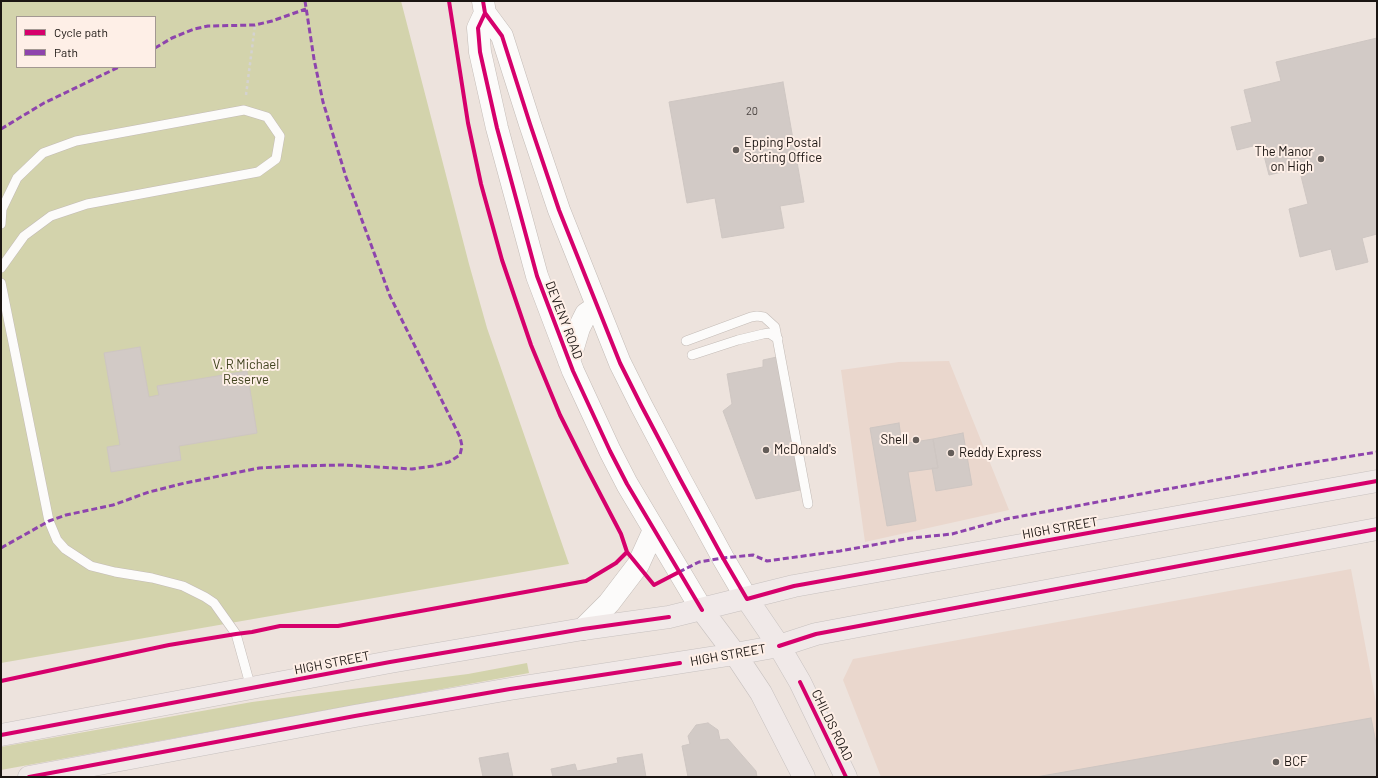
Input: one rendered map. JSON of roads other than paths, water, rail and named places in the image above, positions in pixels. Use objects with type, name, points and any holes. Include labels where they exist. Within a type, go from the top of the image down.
[{"type":"main road","name":"HIGH STREET","points":[[1,736],[390,662],[583,629],[669,617],[747,599],[794,586],[1377,481]]},
{"type":"main road","name":"HIGH STREET","points":[[29,777],[355,716],[510,689],[736,654],[779,646],[816,634],[1377,529]]},
{"type":"main road","name":"CHILDS ROAD","points":[[747,599],[779,646],[800,682],[846,777]]},
{"type":"main road","points":[[702,610],[736,654],[762,693],[804,777]]},
{"type":"street","name":"DEVENY ROAD","points":[[484,7],[502,36],[559,210],[596,307],[620,363],[723,558],[747,599]]},
{"type":"street","name":"DEVENY ROAD","points":[[484,7],[478,28],[480,52],[497,128],[537,276],[569,361],[610,451],[627,484],[702,610]]},
{"type":"street","points":[[569,361],[579,328],[586,314],[596,307]]},
{"type":"street","points":[[583,629],[609,603],[638,565],[654,530]]},
{"type":"lane","points":[[1,224],[2,210],[17,178],[43,154],[76,141],[244,110],[268,117],[280,136],[276,158],[258,172],[87,204],[51,216],[24,236],[1,268]]},
{"type":"lane","points":[[1,283],[49,521],[57,540],[65,549],[91,566],[114,572],[152,578],[183,586],[214,603],[236,634],[251,688]]},
{"type":"lane","points":[[686,342],[751,317],[757,316],[764,318],[775,327],[808,504]]},
{"type":"lane","points":[[692,355],[738,340],[763,334],[770,333],[778,339]]},
{"type":"place","name":"Epping Postal Sorting Office","points":[[736,150]]},
{"type":"place","name":"The Manor on High","points":[[1321,159]]},
{"type":"place","name":"Shell","points":[[916,440]]},
{"type":"place","name":"McDonald's","points":[[766,450]]},
{"type":"place","name":"Reddy Express","points":[[951,453]]},
{"type":"place","name":"BCF","points":[[1276,762]]},
{"type":"park label","name":"V. R Michael Reserve","points":[[246,372]]}]
